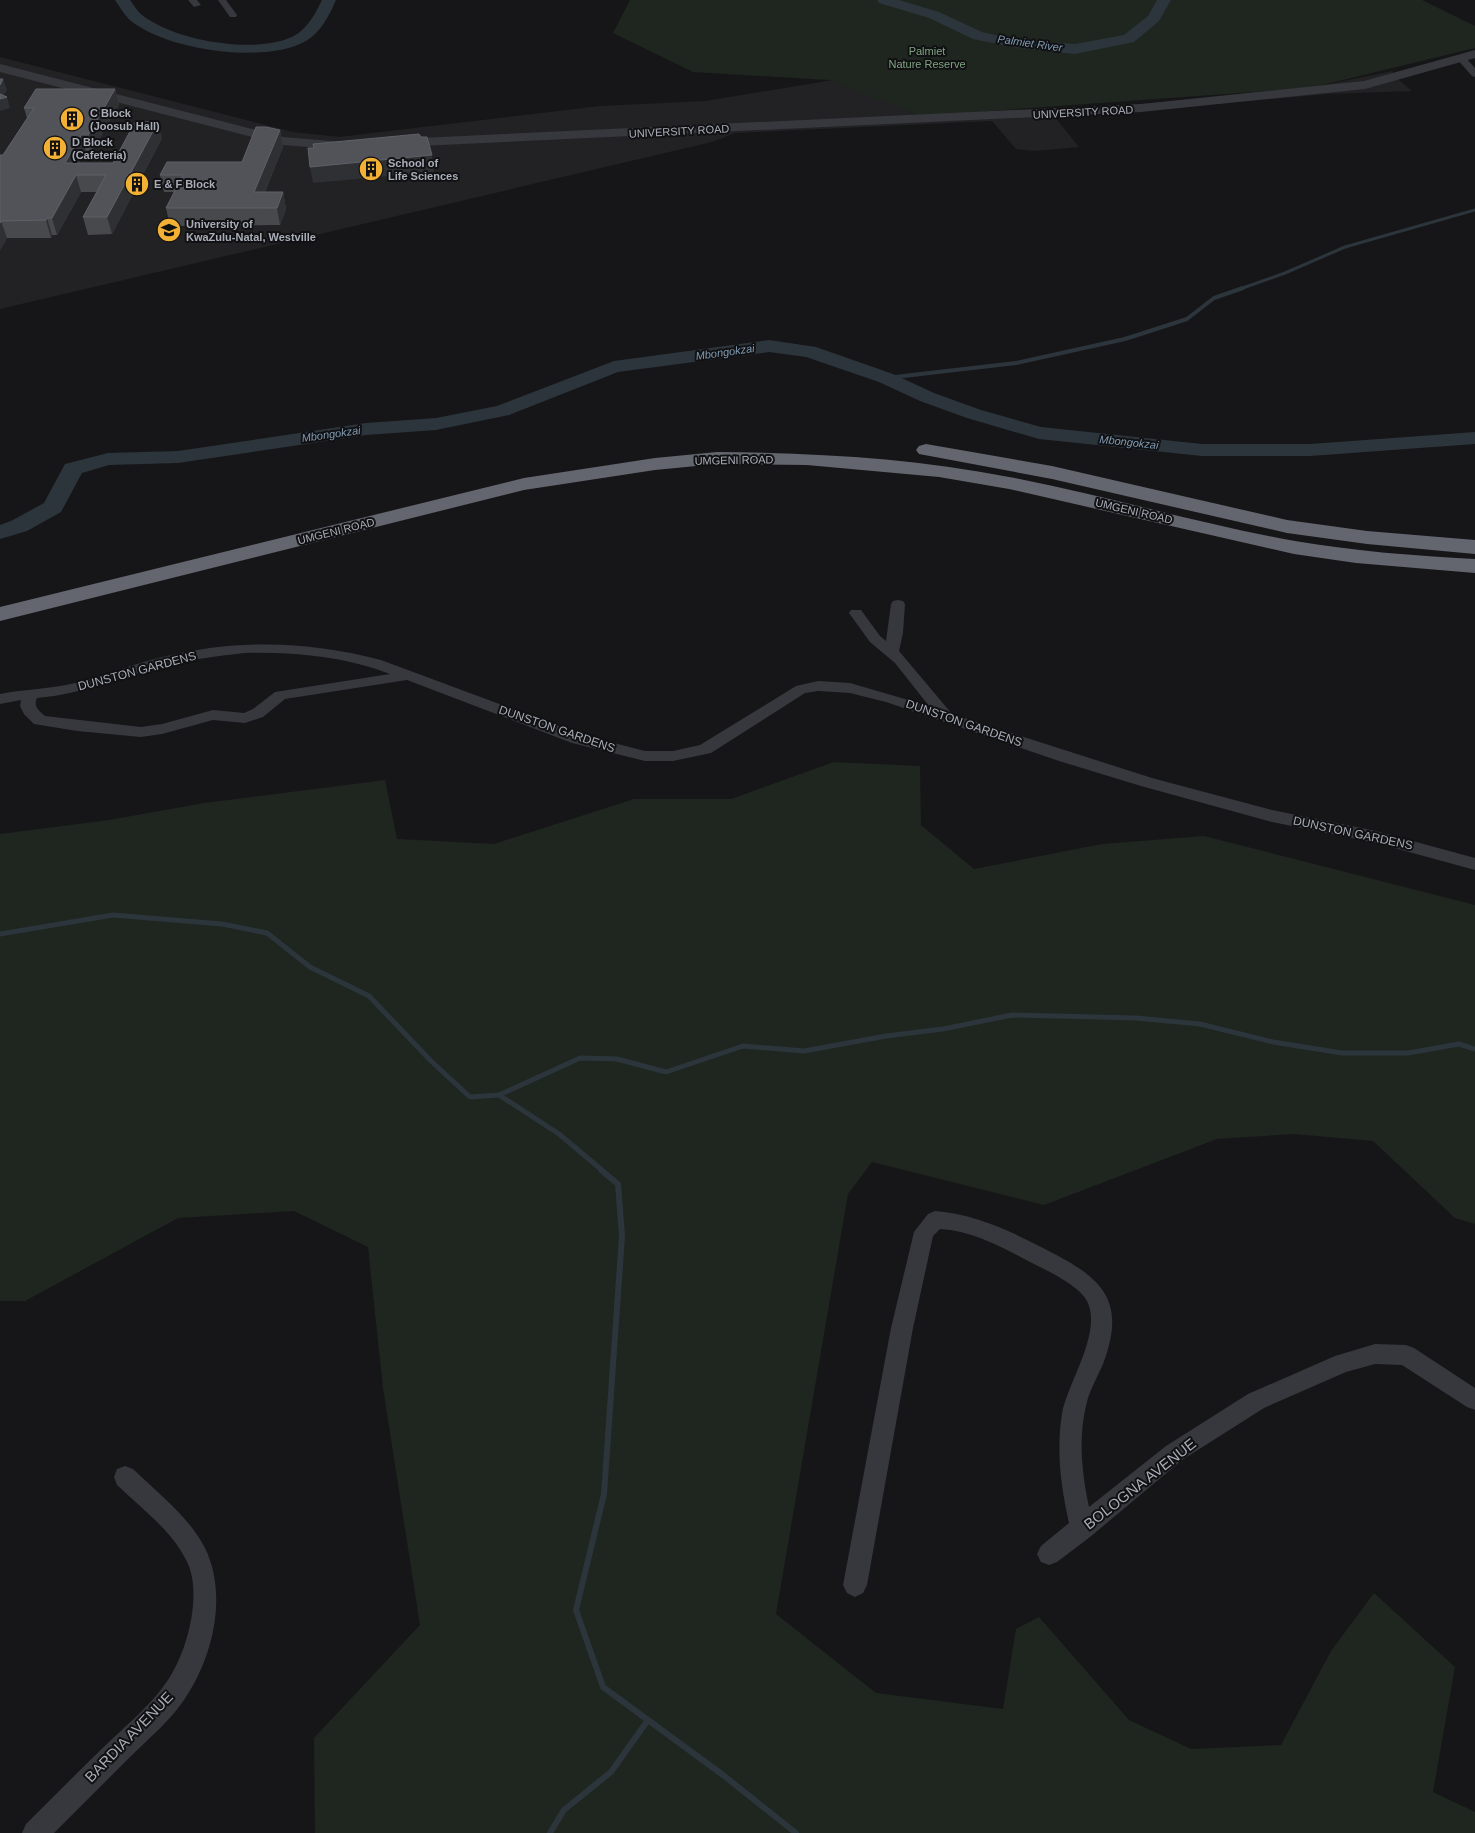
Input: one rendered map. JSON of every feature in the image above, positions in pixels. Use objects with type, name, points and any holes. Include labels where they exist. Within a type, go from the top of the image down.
[{"type":"highway","name":"UMGENI ROAD","points":[[0,596],[520,466],[636,448],[698,442],[762,440],[863,444]]},
{"type":"highway","name":"UMGENI ROAD","points":[[908,448],[964,455],[1040,469],[1261,521],[1325,533],[1403,542],[1475,547]]},
{"type":"highway","name":"UMGENI ROAD","points":[[0,614],[524,484],[564,476],[717,458],[807,459],[939,471],[1009,483],[1294,547],[1356,556],[1475,566]]},
{"type":"street","points":[[214,0],[223,2],[233,15]]},
{"type":"street","name":"UNIVERSITY ROAD","points":[[390,144],[1106,111],[1365,85],[1475,54]]},
{"type":"street","points":[[1461,58],[1475,74]]},
{"type":"street","points":[[0,68],[283,141],[322,145],[360,145]]},
{"type":"street","points":[[622,144],[655,132]]},
{"type":"street","points":[[891,652],[896,632],[898,604]]},
{"type":"street","points":[[856,613],[875,639],[891,652],[946,718]]},
{"type":"street","name":"DUNSTON GARDENS","points":[[0,699],[75,688],[168,661],[226,651],[281,649],[345,655],[408,675],[578,739],[645,756],[674,756],[705,749],[801,690],[818,686],[835,686],[869,692],[1147,782],[1272,816],[1376,837],[1475,864]]},
{"type":"street","points":[[32,695],[28,701],[28,706],[32,714],[40,720],[77,726],[140,732],[162,729],[213,715],[245,718],[258,713],[280,695],[408,675]]},
{"type":"street","points":[[854,1585],[902,1328],[924,1232],[935,1220],[949,1220],[986,1231],[1024,1248],[1058,1265],[1083,1282],[1097,1299],[1100,1324],[1097,1349],[1073,1411],[1069,1454],[1074,1493],[1082,1529]]},
{"type":"street","name":"BOLOGNA AVENUE","points":[[1049,1554],[1174,1453],[1256,1401],[1343,1363],[1375,1354],[1406,1355],[1475,1400]]},
{"type":"street","name":"BARDIA AVENUE","points":[[35,1833],[154,1716],[182,1681],[196,1647],[205,1608],[204,1577],[197,1557],[182,1534],[125,1476]]},
{"type":"shaded area","name":"University of KwaZulu-Natal, Westville","points":[[0,57],[293,132],[339,137],[600,106],[705,101],[833,80],[920,116],[1121,106],[1310,88],[1392,71],[1412,91],[1328,94],[1139,111],[1054,116],[1079,147],[1034,151],[1016,149],[992,121],[735,133],[712,142],[0,309]]},
{"type":"green space","name":"Palmiet Nature Reserve","points":[[630,0],[1422,0],[1475,26],[1475,48],[1310,88],[920,116],[829,80],[693,72],[613,33]]},
{"type":"green space","points":[[834,762],[920,766],[921,825],[974,869],[1102,844],[1204,836],[1475,905],[1475,1224],[1455,1218],[1373,1141],[1294,1134],[1217,1139],[1044,1205],[872,1162],[848,1194],[776,1614],[876,1693],[1003,1709],[1016,1629],[1039,1617],[1129,1720],[1191,1749],[1281,1745],[1331,1651],[1374,1593],[1455,1667],[1433,1792],[1475,1812],[1475,1833],[315,1833],[314,1738],[420,1625],[383,1388],[368,1247],[294,1211],[178,1218],[25,1301],[0,1301],[0,834],[109,820],[204,803],[385,780],[397,839],[494,844],[634,799],[731,799]]},
{"type":"building","points":[[36,89],[115,89],[89,134],[82,134],[65,163],[113,163],[135,122],[158,122],[107,217],[83,217],[106,175],[76,175],[52,218],[47,218],[46,220],[1,221],[0,223],[0,155],[3,155],[34,108],[24,108]]},
{"type":"building","points":[[0,94],[7,97],[0,99]]},
{"type":"building","points":[[256,127],[280,130],[254,192],[283,192],[277,208],[166,208],[183,175],[160,175],[167,162],[242,162]]},
{"type":"building","points":[[419,134],[421,137],[427,137],[432,155],[310,167],[308,148],[314,148],[313,144]]},
{"type":"waterway","name":"Palmiet River","points":[[122,0],[136,18],[150,27],[192,42],[240,48],[263,48],[283,45],[299,39],[317,22],[329,0]]},
{"type":"waterway","name":"Palmiet River","points":[[884,0],[934,15],[978,36],[1018,44],[1075,49],[1129,39],[1154,18],[1164,0]]},
{"type":"waterway","points":[[1240,289],[1285,273],[1345,247],[1475,210]]},
{"type":"waterway","points":[[886,378],[1016,363],[1125,339],[1187,319],[1214,298],[1243,288]]},
{"type":"waterway","name":"Mbongokzai","points":[[0,532],[19,526],[53,507],[73,469],[108,459],[178,457],[366,429],[436,424],[502,411],[614,367],[769,346],[809,351],[886,378],[927,397],[974,414],[1039,433],[1202,450],[1310,450],[1475,438]]},
{"type":"waterway","points":[[0,934],[113,915],[222,924],[267,933],[310,967],[369,996],[431,1061],[470,1097],[499,1095]]},
{"type":"waterway","points":[[499,1095],[580,1058],[617,1059],[666,1072],[743,1046],[804,1051],[886,1036],[943,1029],[1012,1015],[1136,1018],[1200,1024],[1273,1042],[1342,1053],[1408,1053],[1459,1044],[1475,1049]]},
{"type":"waterway","points":[[499,1095],[559,1134],[603,1171]]},
{"type":"waterway","points":[[601,1170],[618,1184],[622,1236],[604,1494],[576,1610],[603,1687],[648,1720]]},
{"type":"waterway","points":[[550,1833],[564,1810],[611,1772],[648,1720]]},
{"type":"waterway","points":[[648,1720],[723,1775],[796,1833]]},
{"type":"place","name":"C Block (Joosub Hall)","points":[[72,119]]},
{"type":"place","name":"D Block (Cafeteria)","points":[[55,148]]},
{"type":"place","name":"School of Life Sciences","points":[[371,169]]},
{"type":"place","name":"E & F Block","points":[[137,184]]},
{"type":"place","name":"University of KwaZulu-Natal, Westville","points":[[169,230]]}]
